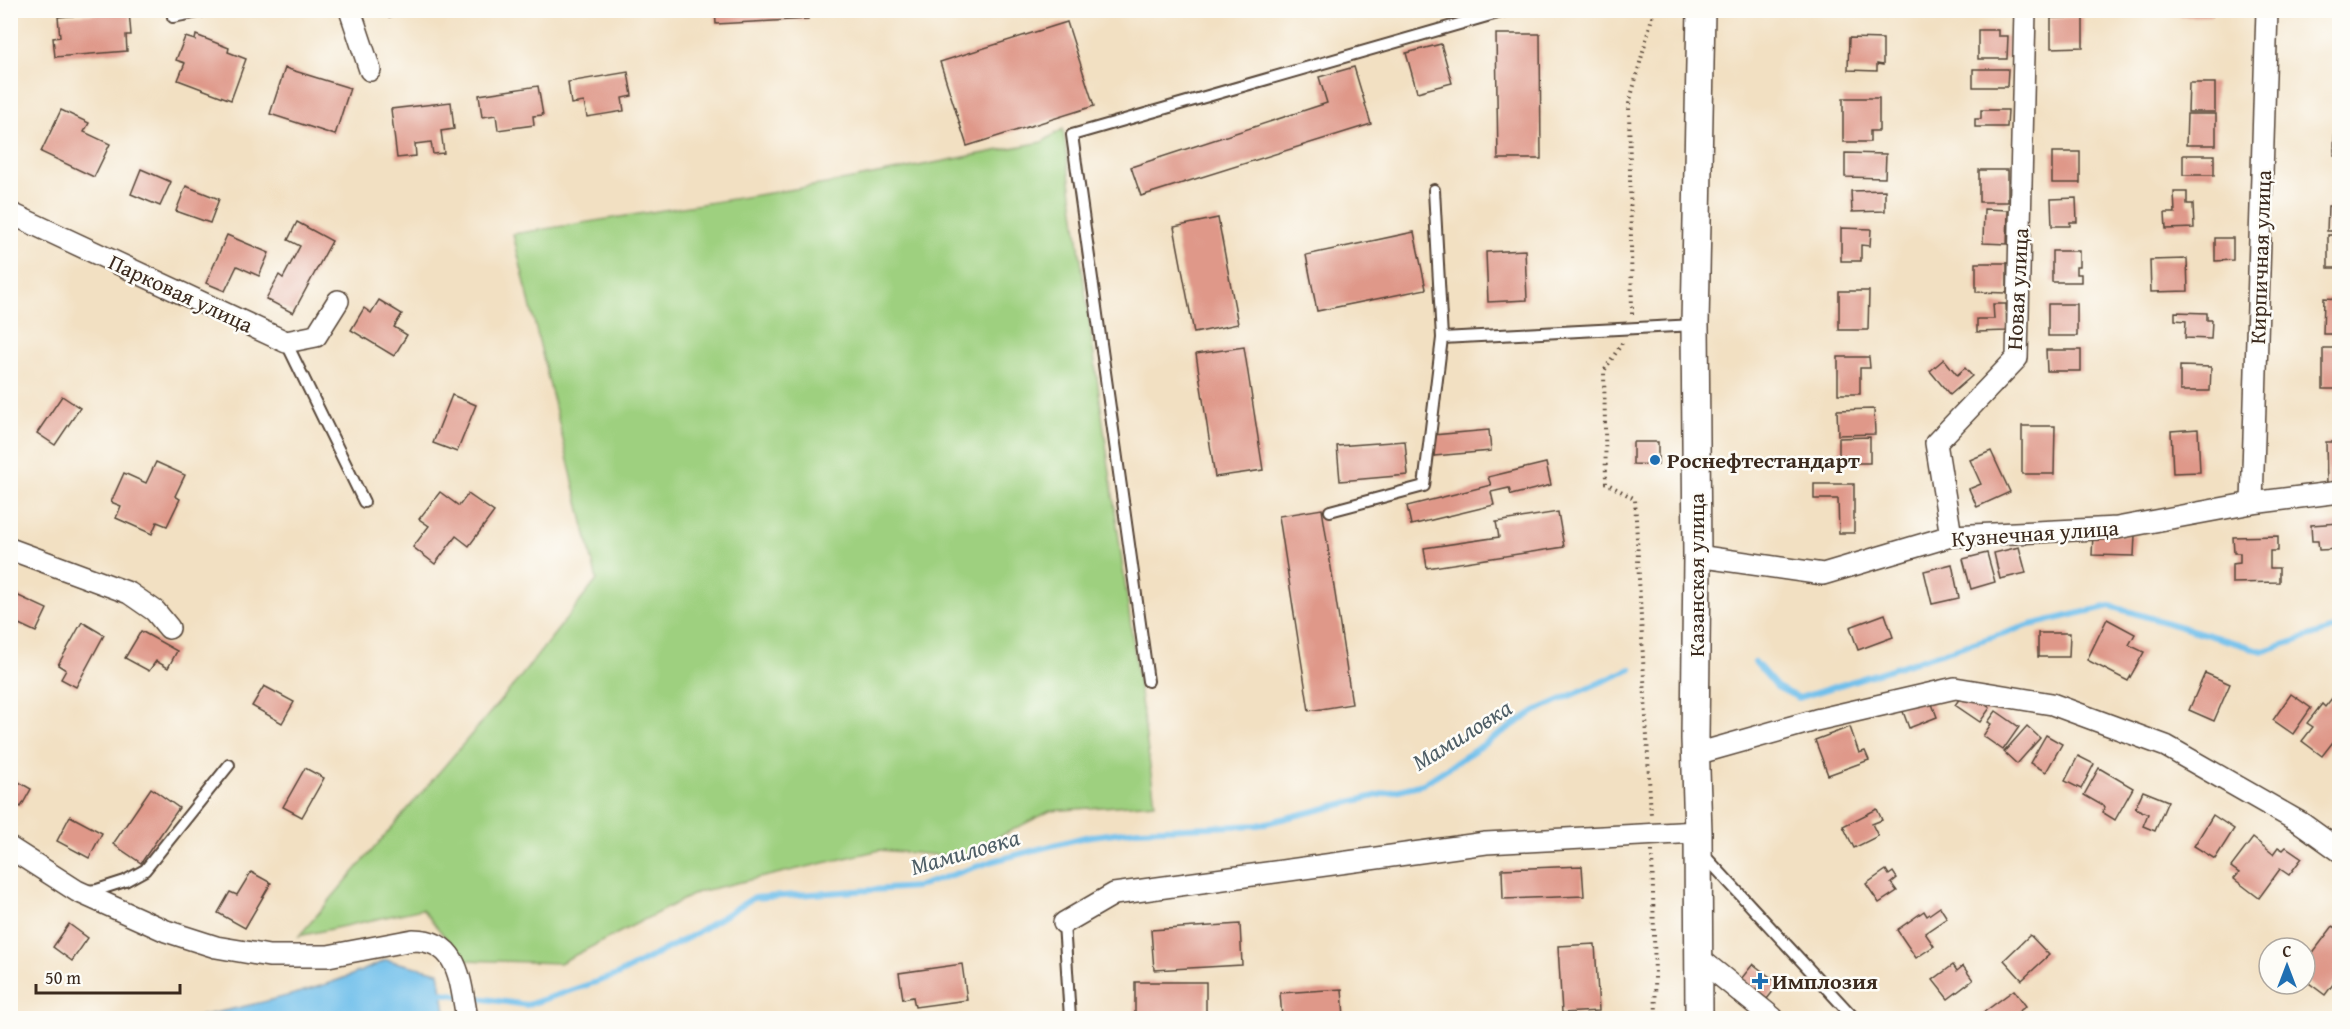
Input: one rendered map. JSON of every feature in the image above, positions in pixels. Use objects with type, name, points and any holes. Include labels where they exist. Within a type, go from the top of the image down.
[{"type":"street","points":[[350,10],[370,70]]},
{"type":"street","name":"Казанская улица","points":[[1699,1018],[1695,325],[1701,10]]},
{"type":"street","name":"Новая улица","points":[[1951,536],[1936,443],[2016,358],[2025,10]]},
{"type":"street","name":"Кирпичная улица","points":[[2252,503],[2268,10]]},
{"type":"street","name":"Парковая улица","points":[[10,213],[286,342]]},
{"type":"street","points":[[286,342],[316,336],[338,301]]},
{"type":"street","name":"Кузнечная улица","points":[[1697,556],[1823,574],[1951,536],[2117,528],[2252,503],[2340,492]]},
{"type":"street","points":[[10,549],[129,593],[155,611],[169,628]]},
{"type":"street","points":[[1696,754],[1816,720],[1955,688],[2052,704],[2166,746],[2301,823],[2340,851]]},
{"type":"street","points":[[1064,923],[1114,894],[1485,843],[1652,835],[1698,841]]},
{"type":"street","points":[[10,848],[77,891],[176,934],[216,947],[269,956],[328,956],[413,940],[427,940],[439,944],[451,956],[459,978],[467,1018]]},
{"type":"street","points":[[1700,959],[1773,1018]]},
{"type":"lane","points":[[173,17],[208,10]]},
{"type":"lane","points":[[1148,681],[1072,135],[1508,10]]},
{"type":"lane","points":[[1330,510],[1424,486],[1442,338],[1434,190]]},
{"type":"lane","points":[[1442,338],[1695,325]]},
{"type":"lane","points":[[286,342],[364,502]]},
{"type":"lane","points":[[77,891],[97,890],[124,881],[145,870],[228,765]]},
{"type":"lane","points":[[1698,841],[1854,1018]]},
{"type":"lane","points":[[1064,923],[1070,1018]]},
{"type":"path","points":[[1654,10],[1629,104],[1632,328],[1604,371],[1606,483],[1635,499],[1640,629],[1650,762],[1656,1018]]},
{"type":"green space","points":[[1063,129],[1155,803],[1050,811],[959,857],[880,850],[698,892],[560,963],[464,960],[422,909],[299,936],[518,680],[597,580],[513,234],[826,184],[1042,142]]},
{"type":"water","points":[[386,960],[439,972],[446,1018],[191,1018],[315,988]]},
{"type":"building","points":[[388,10],[414,10],[414,11],[389,17]]},
{"type":"building","points":[[715,10],[807,10],[808,19],[716,24]]},
{"type":"building","points":[[2179,10],[2212,10],[2212,16],[2179,17]]},
{"type":"building","points":[[129,11],[131,35],[126,35],[127,51],[55,57],[53,38],[60,37],[58,17]]},
{"type":"building","points":[[2083,17],[2083,47],[2051,48],[2051,18]]},
{"type":"building","points":[[1067,22],[1094,106],[967,146],[940,62]]},
{"type":"building","points":[[1978,30],[1998,30],[1998,36],[2008,36],[2007,59],[1978,59]]},
{"type":"building","points":[[1496,34],[1540,34],[1541,159],[1498,159]]},
{"type":"building","points":[[196,35],[229,48],[228,52],[246,59],[231,100],[178,80],[185,63],[176,60],[185,37],[195,40]]},
{"type":"building","points":[[1849,38],[1883,39],[1883,65],[1877,64],[1877,71],[1848,70]]},
{"type":"building","points":[[1441,44],[1452,83],[1417,92],[1406,53]]},
{"type":"building","points":[[2335,59],[2340,59],[2340,93],[2335,92]]},
{"type":"building","points":[[1354,67],[1371,124],[1141,196],[1131,167],[1327,103],[1319,77]]},
{"type":"building","points":[[285,68],[350,88],[335,135],[270,114]]},
{"type":"building","points":[[1973,69],[2008,69],[2007,87],[1973,87]]},
{"type":"building","points":[[628,72],[632,96],[622,98],[624,111],[587,117],[584,102],[571,104],[568,82]]},
{"type":"building","points":[[2189,83],[2215,83],[2215,112],[2188,112]]},
{"type":"building","points":[[538,86],[543,115],[533,116],[534,125],[498,130],[496,115],[482,117],[479,95]]},
{"type":"building","points":[[1843,98],[1879,98],[1879,131],[1870,131],[1870,142],[1843,142]]},
{"type":"building","points":[[451,102],[454,129],[441,131],[444,153],[433,154],[431,142],[415,144],[416,156],[397,158],[391,109]]},
{"type":"building","points":[[61,110],[89,123],[84,132],[110,144],[94,177],[41,152]]},
{"type":"building","points":[[1981,110],[2008,110],[2007,127],[1975,127],[1975,119],[1981,119]]},
{"type":"building","points":[[2187,114],[2216,114],[2216,145],[2186,145]]},
{"type":"building","points":[[2335,115],[2340,115],[2340,156],[2334,156]]},
{"type":"building","points":[[2052,152],[2080,152],[2080,183],[2052,183]]},
{"type":"building","points":[[1845,153],[1886,154],[1885,178],[1845,177]]},
{"type":"building","points":[[2183,155],[2214,155],[2214,175],[2183,175]]},
{"type":"building","points":[[141,169],[171,182],[160,206],[131,194]]},
{"type":"building","points":[[1979,170],[2008,170],[2008,202],[1979,202]]},
{"type":"building","points":[[186,186],[219,199],[210,223],[176,211]]},
{"type":"building","points":[[1885,190],[1885,211],[1852,212],[1851,191]]},
{"type":"building","points":[[2174,192],[2187,192],[2187,204],[2193,204],[2194,228],[2166,229],[2165,213],[2175,213]]},
{"type":"building","points":[[2076,198],[2077,222],[2070,222],[2070,226],[2052,226],[2051,199]]},
{"type":"building","points":[[2332,200],[2340,200],[2340,231],[2327,231],[2328,206],[2332,206]]},
{"type":"building","points":[[1984,209],[2008,210],[2007,244],[1983,243]]},
{"type":"building","points":[[1218,218],[1238,324],[1194,333],[1174,227]]},
{"type":"building","points":[[297,222],[332,241],[293,313],[266,299],[279,275],[283,278],[300,246],[288,240]]},
{"type":"building","points":[[1841,228],[1871,229],[1870,246],[1861,245],[1861,261],[1841,261]]},
{"type":"building","points":[[1414,232],[1426,289],[1317,311],[1306,255]]},
{"type":"building","points":[[227,235],[269,253],[259,276],[237,266],[225,291],[206,283]]},
{"type":"building","points":[[2328,235],[2340,235],[2340,268],[2328,268]]},
{"type":"building","points":[[2215,238],[2233,238],[2233,260],[2215,261]]},
{"type":"building","points":[[1525,250],[1527,300],[1488,302],[1486,252]]},
{"type":"building","points":[[2052,251],[2079,251],[2079,267],[2076,267],[2076,274],[2081,274],[2081,282],[2052,282]]},
{"type":"building","points":[[2187,259],[2188,291],[2151,292],[2150,260]]},
{"type":"building","points":[[1976,263],[2007,263],[2007,293],[1976,292]]},
{"type":"building","points":[[1839,291],[1869,291],[1868,330],[1839,330]]},
{"type":"building","points":[[2324,298],[2340,299],[2340,334],[2323,334]]},
{"type":"building","points":[[379,300],[402,314],[394,327],[407,335],[394,356],[351,330],[364,308],[371,313]]},
{"type":"building","points":[[1993,304],[2006,304],[2007,331],[1977,332],[1977,319],[1994,319]]},
{"type":"building","points":[[2048,304],[2077,304],[2077,336],[2048,336]]},
{"type":"building","points":[[2175,312],[2207,313],[2207,320],[2212,320],[2211,339],[2185,338],[2186,321],[2175,320]]},
{"type":"building","points":[[1244,347],[1263,470],[1215,477],[1196,354]]},
{"type":"building","points":[[2323,348],[2340,348],[2340,389],[2323,389]]},
{"type":"building","points":[[2046,350],[2081,350],[2081,371],[2047,371]]},
{"type":"building","points":[[1838,357],[1869,357],[1870,368],[1860,368],[1860,394],[1838,394]]},
{"type":"building","points":[[1944,359],[1957,375],[1965,368],[1972,376],[1950,395],[1930,371]]},
{"type":"building","points":[[2180,366],[2211,367],[2210,391],[2180,391]]},
{"type":"building","points":[[452,395],[476,405],[457,452],[433,443]]},
{"type":"building","points":[[62,396],[80,408],[55,445],[37,433]]},
{"type":"building","points":[[1874,409],[1875,434],[1838,435],[1837,410]]},
{"type":"building","points":[[2022,426],[2055,426],[2054,474],[2022,474]]},
{"type":"building","points":[[2198,429],[2200,472],[2173,473],[2171,431]]},
{"type":"building","points":[[1489,430],[1491,451],[1434,456],[1433,435]]},
{"type":"building","points":[[1870,437],[1870,463],[1839,463],[1839,438]]},
{"type":"building","points":[[1405,441],[1408,475],[1340,481],[1337,446]]},
{"type":"building","points":[[1633,442],[1658,442],[1658,465],[1633,464]]},
{"type":"building","points":[[2326,442],[2340,442],[2340,485],[2327,485]]},
{"type":"building","points":[[1991,451],[2010,492],[1977,507],[1969,489],[1981,484],[1970,460]]},
{"type":"building","points":[[156,462],[185,475],[175,496],[180,499],[167,526],[157,522],[152,534],[116,518],[121,506],[111,502],[124,473],[146,483]]},
{"type":"building","points":[[1546,463],[1551,485],[1511,495],[1509,488],[1491,492],[1494,505],[1411,525],[1407,506],[1491,485],[1488,477]]},
{"type":"building","points":[[1814,484],[1854,484],[1854,533],[1839,533],[1838,499],[1814,499]]},
{"type":"building","points":[[440,492],[459,506],[468,494],[494,512],[469,546],[456,536],[435,564],[413,547],[429,526],[419,519]]},
{"type":"building","points":[[1322,509],[1352,704],[1309,711],[1279,516]]},
{"type":"building","points":[[1558,512],[1564,547],[1427,568],[1424,548],[1499,537],[1496,522]]},
{"type":"building","points":[[2340,523],[2340,549],[2319,550],[2318,541],[2312,541],[2311,525]]},
{"type":"building","points":[[2093,534],[2135,535],[2134,556],[2092,555]]},
{"type":"building","points":[[2278,536],[2278,551],[2270,551],[2270,568],[2279,568],[2279,582],[2232,583],[2232,564],[2240,563],[2240,553],[2234,553],[2233,537]]},
{"type":"building","points":[[2019,547],[2026,573],[2000,579],[1994,553]]},
{"type":"building","points":[[1987,553],[1995,582],[1971,589],[1963,559]]},
{"type":"building","points":[[1952,564],[1959,598],[1932,604],[1924,571]]},
{"type":"building","points":[[10,592],[47,609],[36,632],[19,624],[14,635],[10,633]]},
{"type":"building","points":[[1885,614],[1893,637],[1858,650],[1850,627]]},
{"type":"building","points":[[2107,619],[2135,634],[2129,645],[2144,652],[2128,681],[2087,660]]},
{"type":"building","points":[[82,622],[104,635],[76,687],[61,679],[66,670],[58,665]]},
{"type":"building","points":[[141,631],[177,651],[168,668],[156,661],[149,671],[125,658]]},
{"type":"building","points":[[2038,633],[2070,633],[2069,657],[2038,657]]},
{"type":"building","points":[[2205,673],[2230,684],[2214,721],[2189,710]]},
{"type":"building","points":[[264,686],[294,702],[282,723],[252,706]]},
{"type":"building","points":[[1965,691],[1990,708],[1980,722],[1955,705]]},
{"type":"building","points":[[2291,694],[2311,708],[2293,734],[2273,720]]},
{"type":"building","points":[[1929,696],[1937,717],[1909,728],[1901,706]]},
{"type":"building","points":[[2333,697],[2340,701],[2340,733],[2322,756],[2302,741],[2313,727],[2307,723],[2322,704],[2325,707]]},
{"type":"building","points":[[1996,711],[2019,727],[2003,750],[1983,736],[1991,724],[1988,722]]},
{"type":"building","points":[[2027,726],[2040,738],[2017,764],[2004,752]]},
{"type":"building","points":[[1850,727],[1859,753],[1865,751],[1869,760],[1828,775],[1815,740]]},
{"type":"building","points":[[2046,735],[2062,744],[2046,772],[2030,763]]},
{"type":"building","points":[[2078,756],[2094,764],[2081,789],[2065,781]]},
{"type":"building","points":[[305,768],[324,778],[302,817],[283,807]]},
{"type":"building","points":[[2099,768],[2133,788],[2115,820],[2102,812],[2105,807],[2084,795]]},
{"type":"building","points":[[10,777],[31,789],[21,807],[14,803],[10,809]]},
{"type":"building","points":[[151,788],[179,808],[141,863],[113,844]]},
{"type":"building","points":[[2143,791],[2168,801],[2155,831],[2143,826],[2148,814],[2135,808]]},
{"type":"building","points":[[1877,809],[1882,820],[1872,824],[1878,836],[1854,848],[1843,826]]},
{"type":"building","points":[[2213,815],[2234,829],[2215,859],[2194,846]]},
{"type":"building","points":[[70,816],[102,833],[89,858],[57,841]]},
{"type":"building","points":[[2253,838],[2273,854],[2278,847],[2283,850],[2286,847],[2302,858],[2289,875],[2280,869],[2259,898],[2234,879],[2239,873],[2231,867]]},
{"type":"building","points":[[1582,866],[1584,896],[1503,899],[1502,869]]},
{"type":"building","points":[[1886,870],[1889,875],[1893,872],[1897,878],[1891,883],[1897,891],[1879,903],[1866,884]]},
{"type":"building","points":[[251,872],[271,883],[245,928],[218,913],[230,892],[237,895]]},
{"type":"building","points":[[1940,907],[1947,918],[1925,933],[1934,946],[1916,958],[1897,930],[1924,911],[1927,916]]},
{"type":"building","points":[[69,924],[88,938],[72,961],[53,947]]},
{"type":"building","points":[[1240,924],[1242,965],[1154,970],[1151,930]]},
{"type":"building","points":[[2333,926],[2340,930],[2340,975],[2325,995],[2317,989],[2317,947]]},
{"type":"building","points":[[2030,935],[2049,955],[2022,980],[2004,960]]},
{"type":"building","points":[[1595,944],[1599,1011],[1562,1013],[1558,946]]},
{"type":"building","points":[[962,964],[967,1000],[915,1007],[913,997],[903,999],[899,973]]},
{"type":"building","name":"Имплозия","points":[[1753,964],[1779,984],[1767,999],[1741,979]]},
{"type":"building","points":[[1953,965],[1957,971],[1963,966],[1973,980],[1948,999],[1933,980]]},
{"type":"building","points":[[1135,982],[1206,982],[1206,1018],[1135,1018]]},
{"type":"building","points":[[1342,989],[1344,1018],[1282,1018],[1280,993]]},
{"type":"building","points":[[2014,990],[2026,1006],[2010,1018],[1976,1018]]},
{"type":"waterway","points":[[1755,662],[1777,687],[1799,698],[2030,625],[2110,606],[2263,651],[2340,627]]},
{"type":"waterway","name":"Мамиловка","points":[[434,995],[442,993],[527,1005],[617,975],[691,936],[753,898],[916,887],[993,861],[1085,837],[1138,830],[1258,825],[1423,784],[1535,711],[1631,669]]},
{"type":"place","name":"Роснефтестандарт","points":[[1655,460]]},
{"type":"place","name":"Имплозия","points":[[1760,981]]}]
